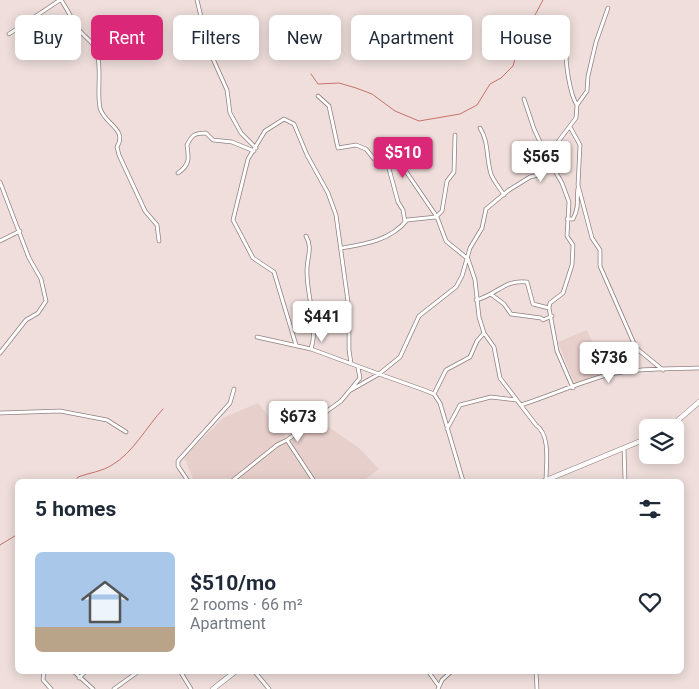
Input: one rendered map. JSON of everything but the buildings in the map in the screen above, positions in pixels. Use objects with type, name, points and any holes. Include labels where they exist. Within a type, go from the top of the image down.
[{"type":"main road","points":[[679,419],[699,402]]},
{"type":"main road","points":[[550,479],[639,442]]},
{"type":"main road","points":[[212,689],[232,674]]},
{"type":"street","points":[[9,34],[60,0],[72,14],[77,28],[93,41],[98,57],[100,109],[120,134],[121,141],[117,147],[119,156],[145,211],[156,224],[159,240]]},
{"type":"street","points":[[197,0],[209,50],[227,90],[230,113],[241,133],[255,149]]},
{"type":"street","points":[[577,105],[587,91],[588,76],[596,42],[608,8]]},
{"type":"street","points":[[351,390],[379,374],[400,357],[419,316],[456,287],[468,259],[470,248],[482,228],[486,210],[530,177],[542,174],[554,147],[576,118],[577,105],[571,93],[567,60]]},
{"type":"street","points":[[318,96],[329,106],[338,148],[356,145],[367,150],[374,159],[389,166],[398,202],[403,210],[405,223]]},
{"type":"street","points":[[524,99],[532,124],[568,198],[567,236],[574,249],[572,265],[563,293],[550,303],[549,308],[557,351],[573,388]]},
{"type":"street","points":[[296,345],[274,272],[253,258],[245,239],[234,223],[247,163],[263,134],[274,123],[284,119],[292,121],[307,155],[328,193],[336,215],[349,309],[353,365]]},
{"type":"street","points":[[567,220],[573,220],[579,203],[577,194],[580,145],[570,127]]},
{"type":"street","points":[[480,128],[487,140],[486,152],[492,176],[504,195]]},
{"type":"street","points":[[178,173],[186,167],[190,156],[187,145],[196,133],[206,132],[214,140],[255,149]]},
{"type":"street","points":[[342,248],[387,237],[401,229],[410,219],[436,216],[442,211],[447,181],[454,172],[455,135]]},
{"type":"street","points":[[401,140],[405,170],[436,216],[446,241],[468,259],[475,280],[476,300],[484,333],[494,346],[500,378],[516,401],[536,425],[542,429],[545,438],[545,479]]},
{"type":"street","points":[[0,182],[29,258],[42,284],[46,302],[38,312],[26,320],[0,353]]},
{"type":"street","points":[[578,184],[592,238],[600,250],[600,266],[636,348],[663,370]]},
{"type":"street","points":[[0,241],[20,231]]},
{"type":"street","points":[[306,236],[310,250],[307,272],[312,315],[311,348]]},
{"type":"street","points":[[476,300],[492,295],[514,280],[527,282],[533,304],[549,308]]},
{"type":"street","points":[[492,295],[504,304],[511,314],[541,318],[543,320],[552,316]]},
{"type":"street","points":[[434,394],[446,370],[470,357],[477,341],[484,333]]},
{"type":"street","points":[[257,337],[311,348],[434,394],[440,403],[461,479]]},
{"type":"street","points":[[234,479],[277,445],[287,440],[341,401],[360,378],[360,370],[353,365]]},
{"type":"street","points":[[521,405],[621,372],[699,368]]},
{"type":"street","points":[[187,479],[178,466],[178,461],[230,403],[234,390]]},
{"type":"street","points":[[447,429],[460,405],[494,397],[516,401]]},
{"type":"street","points":[[0,413],[60,411],[107,420],[126,432]]},
{"type":"street","points":[[287,440],[313,479]]},
{"type":"street","points":[[624,448],[625,479]]},
{"type":"street","points":[[44,674],[43,680],[51,689]]},
{"type":"street","points":[[75,674],[93,689]]},
{"type":"street","points":[[79,678],[83,674]]},
{"type":"street","points":[[114,689],[135,674]]},
{"type":"street","points":[[180,674],[191,689]]},
{"type":"street","points":[[256,674],[269,689]]},
{"type":"street","points":[[430,674],[438,687]]},
{"type":"street","points":[[438,687],[449,674]]},
{"type":"street","points":[[536,674],[537,689]]},
{"type":"street","points":[[434,679],[442,680]]},
{"type":"shaded area","points":[[587,330],[605,373],[575,385],[558,342]]},
{"type":"shaded area","points":[[258,403],[288,440],[317,419],[359,448],[379,469],[366,479],[193,479],[184,457],[223,418]]},
{"type":"waterway","points":[[311,74],[318,84],[339,83],[356,88],[372,94],[395,111],[419,121],[460,114],[477,105],[490,84],[501,78],[513,66],[519,45],[543,0]]},
{"type":"waterway","points":[[76,479],[104,469],[120,460],[163,409]]},
{"type":"waterway","points":[[0,545],[15,536]]}]
